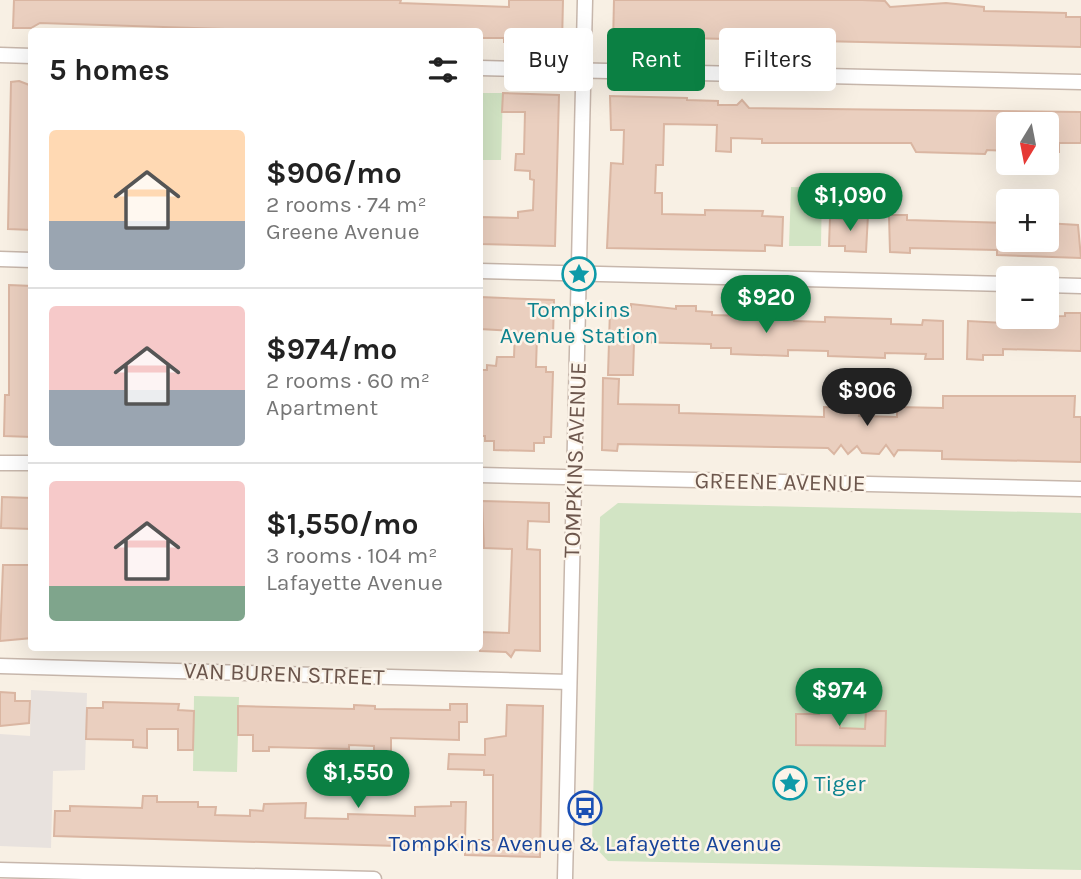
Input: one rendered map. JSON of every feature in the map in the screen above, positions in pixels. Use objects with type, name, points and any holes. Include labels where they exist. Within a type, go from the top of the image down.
[{"type":"street","name":"TOMPKINS AVENUE","points":[[584,28],[585,0]]},
{"type":"street","points":[[0,55],[28,56]]},
{"type":"street","points":[[483,68],[504,69]]},
{"type":"street","points":[[593,71],[1081,82]]},
{"type":"street","name":"TOMPKINS AVENUE","points":[[565,879],[583,91]]},
{"type":"street","points":[[0,260],[28,260]]},
{"type":"street","points":[[483,271],[996,284]]},
{"type":"street","points":[[1059,285],[1081,286]]},
{"type":"street","points":[[0,463],[28,463]]},
{"type":"street","name":"GREENE AVENUE","points":[[483,475],[1081,489]]},
{"type":"street","name":"VAN BUREN STREET","points":[[0,666],[569,682]]},
{"type":"street","points":[[0,870],[374,879]]},
{"type":"shaded area","points":[[31,690],[87,693],[85,770],[53,771],[51,848],[0,846],[0,734],[30,736]]},
{"type":"green space","points":[[483,93],[503,93],[501,160],[483,160]]},
{"type":"green space","points":[[791,187],[822,188],[821,246],[789,246]]},
{"type":"green space","points":[[618,503],[1081,513],[1081,870],[608,861],[592,844],[600,517]]},
{"type":"green space","points":[[194,696],[239,697],[237,772],[193,771]]},
{"type":"building","points":[[14,0],[401,0],[400,3],[509,7],[509,0],[563,0],[562,28],[504,28],[504,38],[483,38],[483,28],[196,28],[40,23],[28,28],[13,28]]},
{"type":"building","points":[[614,0],[862,0],[885,1],[890,7],[946,3],[984,7],[984,11],[1066,13],[1066,17],[1081,17],[1081,47],[836,41],[836,28],[719,28],[719,39],[705,38],[705,28],[613,28]]},
{"type":"building","points":[[19,81],[28,84],[28,230],[8,229],[11,82]]},
{"type":"building","points":[[503,93],[559,95],[555,246],[483,244],[483,217],[518,218],[518,212],[533,210],[534,180],[530,179],[530,171],[515,170],[516,154],[524,154],[525,112],[502,112]]},
{"type":"building","points":[[610,96],[687,98],[718,101],[718,105],[737,105],[742,100],[749,108],[1081,112],[1081,143],[1059,143],[1059,112],[996,112],[996,150],[987,150],[985,154],[916,152],[911,143],[762,143],[762,139],[731,138],[731,152],[716,151],[717,125],[664,124],[663,165],[656,165],[655,193],[662,193],[662,214],[705,215],[705,210],[763,211],[762,216],[783,217],[782,246],[765,245],[765,251],[607,248],[611,163],[623,164],[624,130],[611,130]]},
{"type":"building","points":[[850,214],[868,215],[866,252],[845,251],[845,246],[829,246],[830,218],[850,219]]},
{"type":"building","points":[[889,215],[907,215],[907,220],[996,223],[996,250],[910,248],[910,253],[890,252]]},
{"type":"building","points":[[1059,224],[1078,225],[1081,258],[997,255],[997,252],[1059,252]]},
{"type":"building","points":[[9,285],[28,286],[28,437],[4,436],[5,395],[9,395]]},
{"type":"building","points":[[483,297],[554,300],[553,337],[537,336],[536,367],[546,367],[546,372],[553,372],[551,437],[544,437],[544,443],[534,443],[534,451],[494,450],[494,441],[485,441],[483,436],[483,370],[487,370],[487,365],[496,366],[497,357],[514,357],[515,331],[483,329]]},
{"type":"building","points":[[631,304],[676,309],[676,306],[696,306],[696,311],[712,312],[712,315],[794,317],[794,321],[825,322],[825,317],[891,319],[891,324],[922,325],[923,320],[943,321],[943,359],[925,359],[926,354],[885,353],[885,358],[828,356],[828,351],[788,350],[788,356],[731,354],[731,348],[711,348],[711,344],[634,342],[633,375],[608,375],[610,309],[631,309]]},
{"type":"building","points":[[1065,313],[1081,313],[1081,351],[1003,349],[1003,355],[983,355],[983,360],[967,359],[968,321],[996,323],[996,329],[1059,329],[1059,316],[1065,316]]},
{"type":"building","points":[[603,378],[619,379],[618,404],[679,405],[679,413],[824,417],[824,407],[860,408],[859,416],[897,417],[897,407],[943,408],[943,396],[1075,396],[1074,417],[1081,417],[1081,462],[942,459],[942,451],[898,450],[894,456],[886,445],[879,454],[862,453],[857,446],[848,454],[841,445],[834,454],[828,448],[618,444],[617,451],[602,450]]},
{"type":"building","points":[[2,497],[28,498],[28,529],[1,528]]},
{"type":"building","points":[[483,501],[549,503],[549,522],[528,521],[527,549],[540,550],[540,651],[515,650],[511,657],[506,652],[480,651],[483,651],[483,632],[509,633],[512,549],[484,548]]},
{"type":"building","points":[[3,565],[28,565],[28,638],[0,641]]},
{"type":"building","points":[[0,692],[15,693],[15,701],[30,701],[29,723],[0,726]]},
{"type":"building","points":[[819,700],[840,700],[840,728],[865,729],[866,711],[886,711],[885,746],[796,745],[796,714],[819,714]]},
{"type":"building","points":[[103,702],[179,704],[178,710],[194,711],[193,750],[178,750],[178,729],[147,729],[147,748],[133,747],[133,740],[86,739],[87,708],[103,708]]},
{"type":"building","points":[[450,704],[467,704],[467,722],[459,722],[459,740],[391,738],[391,753],[374,752],[374,746],[349,745],[349,749],[269,747],[269,751],[253,751],[253,735],[238,735],[238,706],[354,709],[354,705],[375,706],[375,709],[450,710]]},
{"type":"building","points":[[507,705],[543,706],[540,857],[465,855],[465,848],[54,836],[55,811],[70,811],[70,806],[142,808],[143,796],[157,796],[157,802],[198,802],[198,807],[216,807],[215,815],[250,816],[250,810],[263,811],[264,804],[306,803],[305,818],[348,819],[348,814],[415,816],[415,807],[451,806],[451,802],[466,802],[465,840],[493,840],[493,775],[484,775],[484,770],[448,769],[449,754],[485,755],[485,739],[506,736]]},
{"type":"place","name":"Tompkins Avenue Station","points":[[579,274]]},
{"type":"place","name":"Tiger","points":[[790,783]]},
{"type":"place","name":"Tompkins Avenue & Lafayette Avenue","points":[[585,808]]}]
